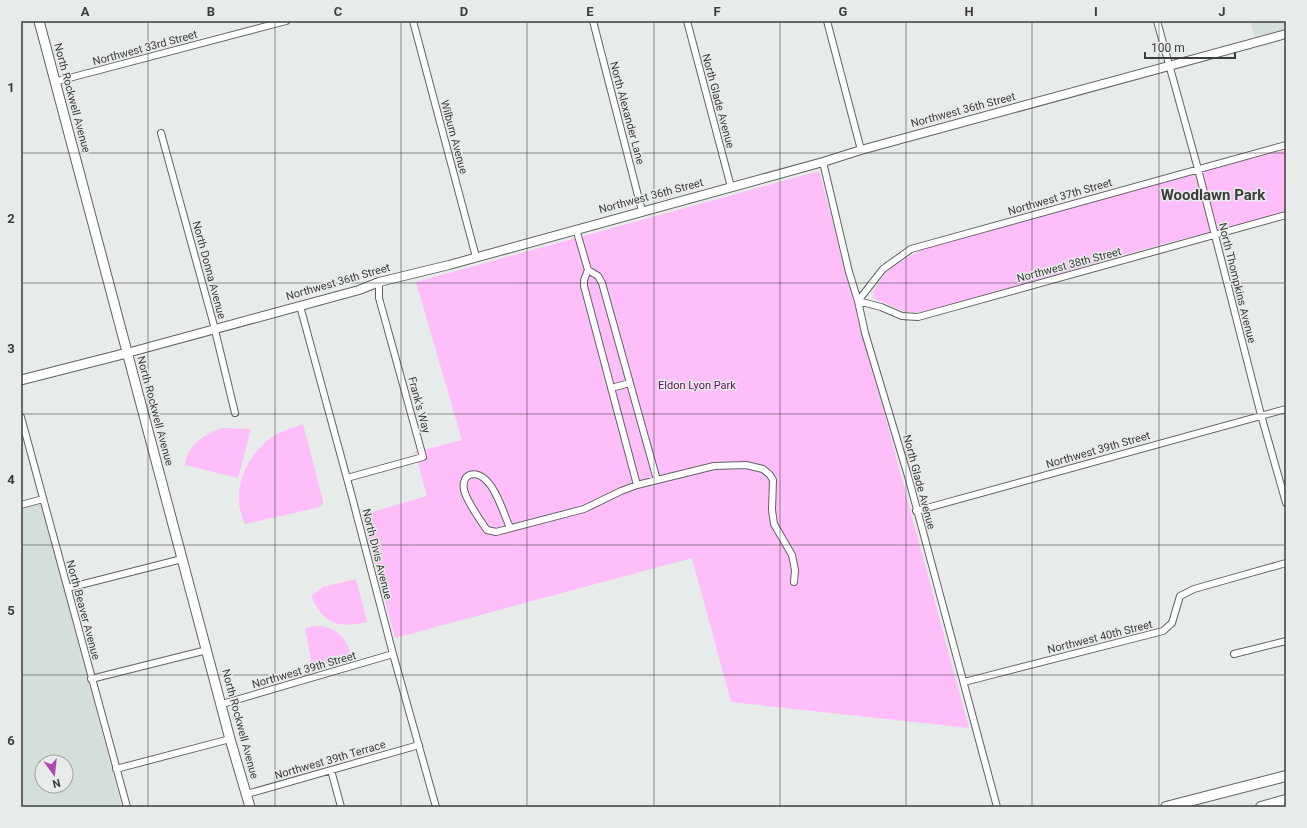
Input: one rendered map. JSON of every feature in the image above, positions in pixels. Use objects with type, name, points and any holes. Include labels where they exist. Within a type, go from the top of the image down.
[{"type":"highway","points":[[1166,807],[1286,776]]},
{"type":"highway","points":[[1260,807],[1286,800]]},
{"type":"main road","name":"North Rockwell Avenue","points":[[39,21],[54,82],[222,704],[230,739],[250,807]]},
{"type":"main road","name":"Northwest 36th Street","points":[[21,380],[128,353]]},
{"type":"street","name":"Northwest 33rd Street","points":[[54,82],[286,21]]},
{"type":"street","name":"Wilburn Avenue","points":[[413,21],[476,258]]},
{"type":"street","name":"North Alexander Lane","points":[[593,21],[642,211]]},
{"type":"street","name":"North Glade Avenue","points":[[687,21],[731,187]]},
{"type":"street","points":[[827,21],[862,150]]},
{"type":"street","name":"North Thompkins Avenue","points":[[1157,21],[1198,169],[1261,415],[1286,503]]},
{"type":"street","name":"Northwest 36th Street","points":[[128,353],[359,290],[380,282],[476,258],[576,229],[1286,34]]},
{"type":"street","name":"North Donna Avenue","points":[[161,133],[235,413]]},
{"type":"street","name":"Northwest 37th Street","points":[[858,301],[883,269],[911,249],[1286,145]]},
{"type":"street","name":"North Glade Avenue","points":[[822,162],[865,333],[908,476],[916,511],[997,807]]},
{"type":"street","name":"Northwest 38th Street","points":[[858,301],[881,307],[902,316],[918,317],[1286,215]]},
{"type":"street","points":[[576,229],[588,270],[584,280],[584,286],[638,485]]},
{"type":"street","points":[[588,270],[598,276],[602,283],[657,480]]},
{"type":"street","name":"Frank's Way","points":[[347,478],[423,457],[379,298],[380,282]]},
{"type":"street","name":"North Divis Avenue","points":[[300,306],[393,654],[436,807]]},
{"type":"street","points":[[611,388],[630,383]]},
{"type":"street","name":"Northwest 39th Street","points":[[916,511],[1286,408]]},
{"type":"street","name":"North Beaver Avenue","points":[[21,417],[127,807]]},
{"type":"street","points":[[510,528],[489,482],[481,475],[473,474],[467,476],[464,483],[464,491],[487,530],[496,532],[584,509],[621,491],[638,485],[714,466],[746,465],[762,469],[770,475],[773,480],[772,510],[774,524],[792,555],[795,570],[794,582]]},
{"type":"street","points":[[21,505],[43,499]]},
{"type":"street","points":[[68,588],[182,559]]},
{"type":"street","name":"Northwest 40th Street","points":[[964,682],[1163,631],[1172,623],[1180,596],[1194,589],[1286,563]]},
{"type":"street","points":[[1234,654],[1286,641]]},
{"type":"street","points":[[91,679],[207,650]]},
{"type":"street","name":"Northwest 39th Street","points":[[222,704],[393,654]]},
{"type":"street","points":[[116,769],[230,739]]},
{"type":"street","name":"Northwest 39th Terrace","points":[[247,794],[419,745]]},
{"type":"street","points":[[331,770],[341,807]]},
{"type":"shaded area","points":[[1250,21],[1286,21],[1286,29],[1255,38]]},
{"type":"shaded area","points":[[41,503],[122,807],[21,807],[21,508]]},
{"type":"green space","points":[[1286,150],[1286,211],[1217,232],[1182,239],[1123,255],[929,312],[906,312],[873,298],[873,293],[878,284],[890,268],[926,248],[1201,171]]},
{"type":"green space","name":"Eldon Lyon Park","points":[[819,171],[969,728],[731,702],[692,558],[395,638],[362,515],[427,496],[415,452],[462,440],[416,282]]},
{"type":"green space","points":[[303,424],[323,504],[316,508],[245,524],[240,509],[239,494],[240,485],[246,467],[256,451],[270,439],[277,434]]},
{"type":"green space","points":[[222,428],[251,429],[238,478],[185,465],[190,451],[198,441],[208,434]]},
{"type":"green space","points":[[356,579],[367,622],[348,625],[333,622],[327,619],[316,606],[311,596],[323,587]]},
{"type":"green space","points":[[316,626],[330,629],[340,635],[344,639],[352,658],[315,666],[312,664],[305,628]]},
{"type":"district","name":"Woodlawn Park","points":[[1213,195]]}]
